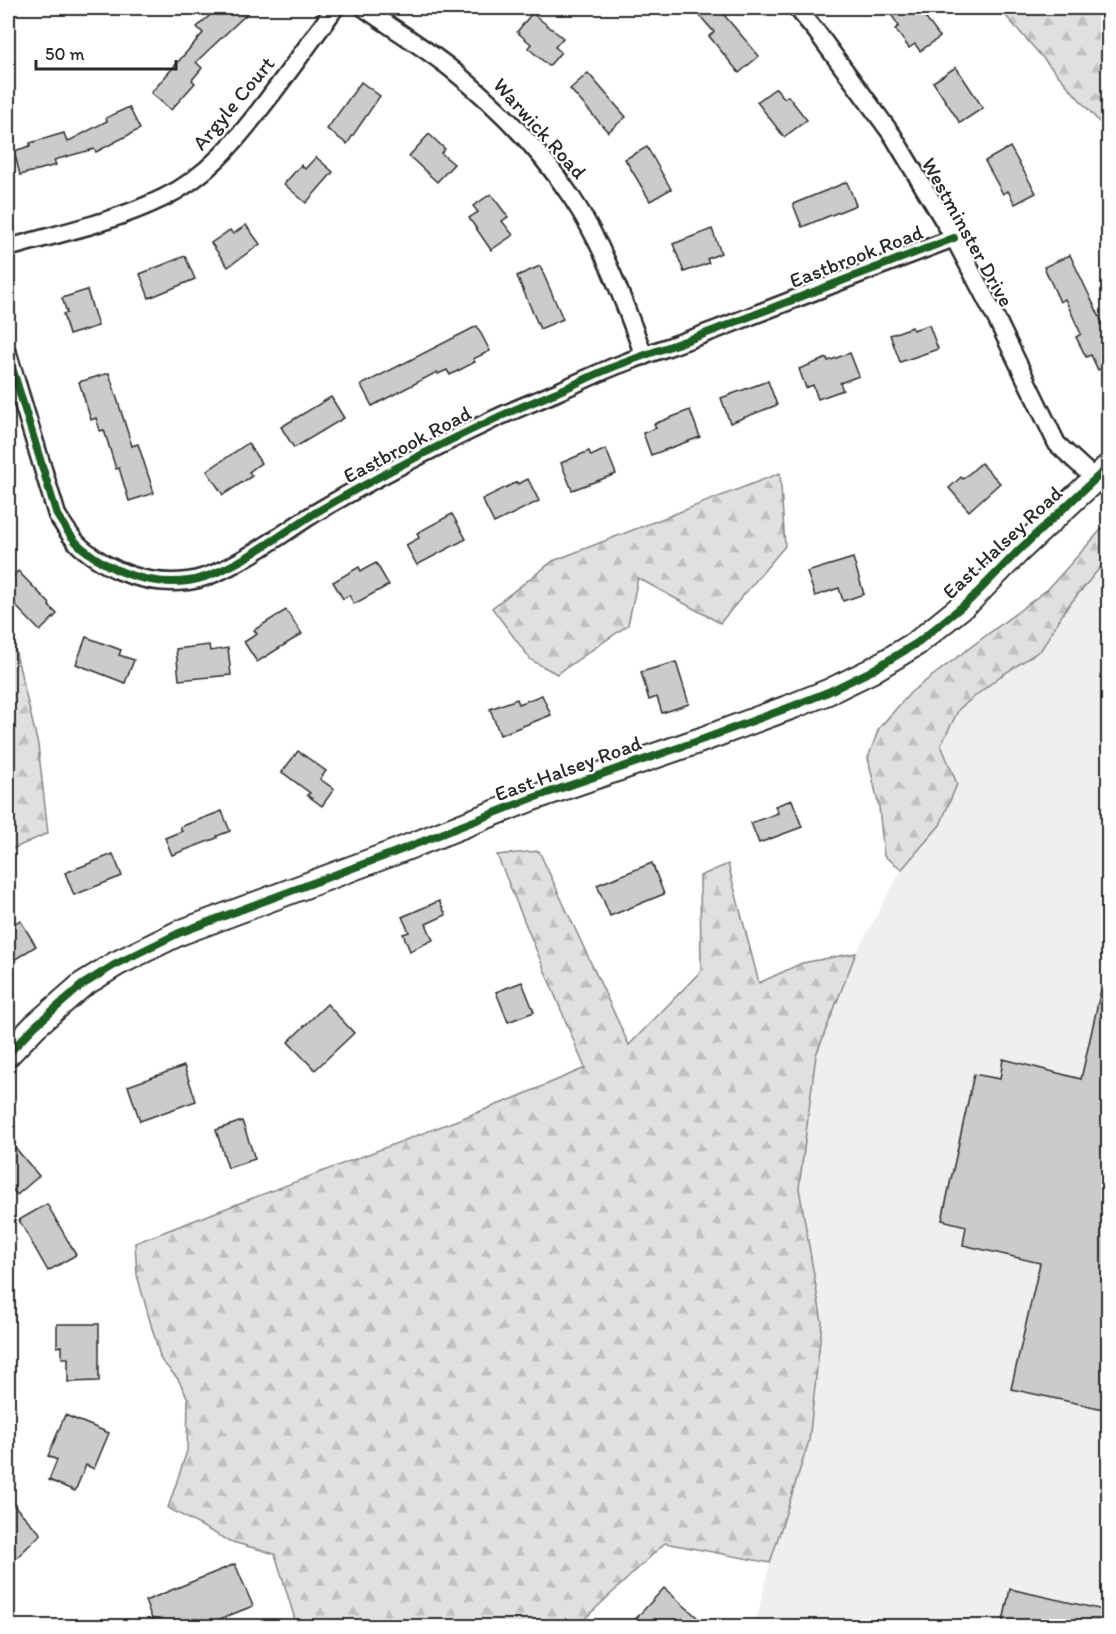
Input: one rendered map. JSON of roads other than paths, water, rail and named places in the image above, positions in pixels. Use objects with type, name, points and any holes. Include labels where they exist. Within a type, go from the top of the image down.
[{"type":"street","name":"Argyle Court","points":[[8,248],[130,213],[187,184],[217,161],[235,143],[335,8]]},
{"type":"street","name":"Warwick Road","points":[[364,8],[447,66],[477,90],[548,164],[573,199],[596,238],[625,303],[644,356]]},
{"type":"street","name":"Westminster Drive","points":[[797,8],[893,136],[954,238],[1058,444],[1102,473]]},
{"type":"street","name":"Eastbrook Road","points":[[8,354],[57,515],[68,532],[80,546],[113,569],[134,577],[185,582],[218,572],[396,468],[489,421],[620,364],[954,238]]},
{"type":"street","name":"East Halsey Road","points":[[8,1054],[35,1026],[82,985],[116,964],[179,933],[530,799],[783,710],[871,671],[917,643],[970,600],[1018,551],[1102,473]]}]
